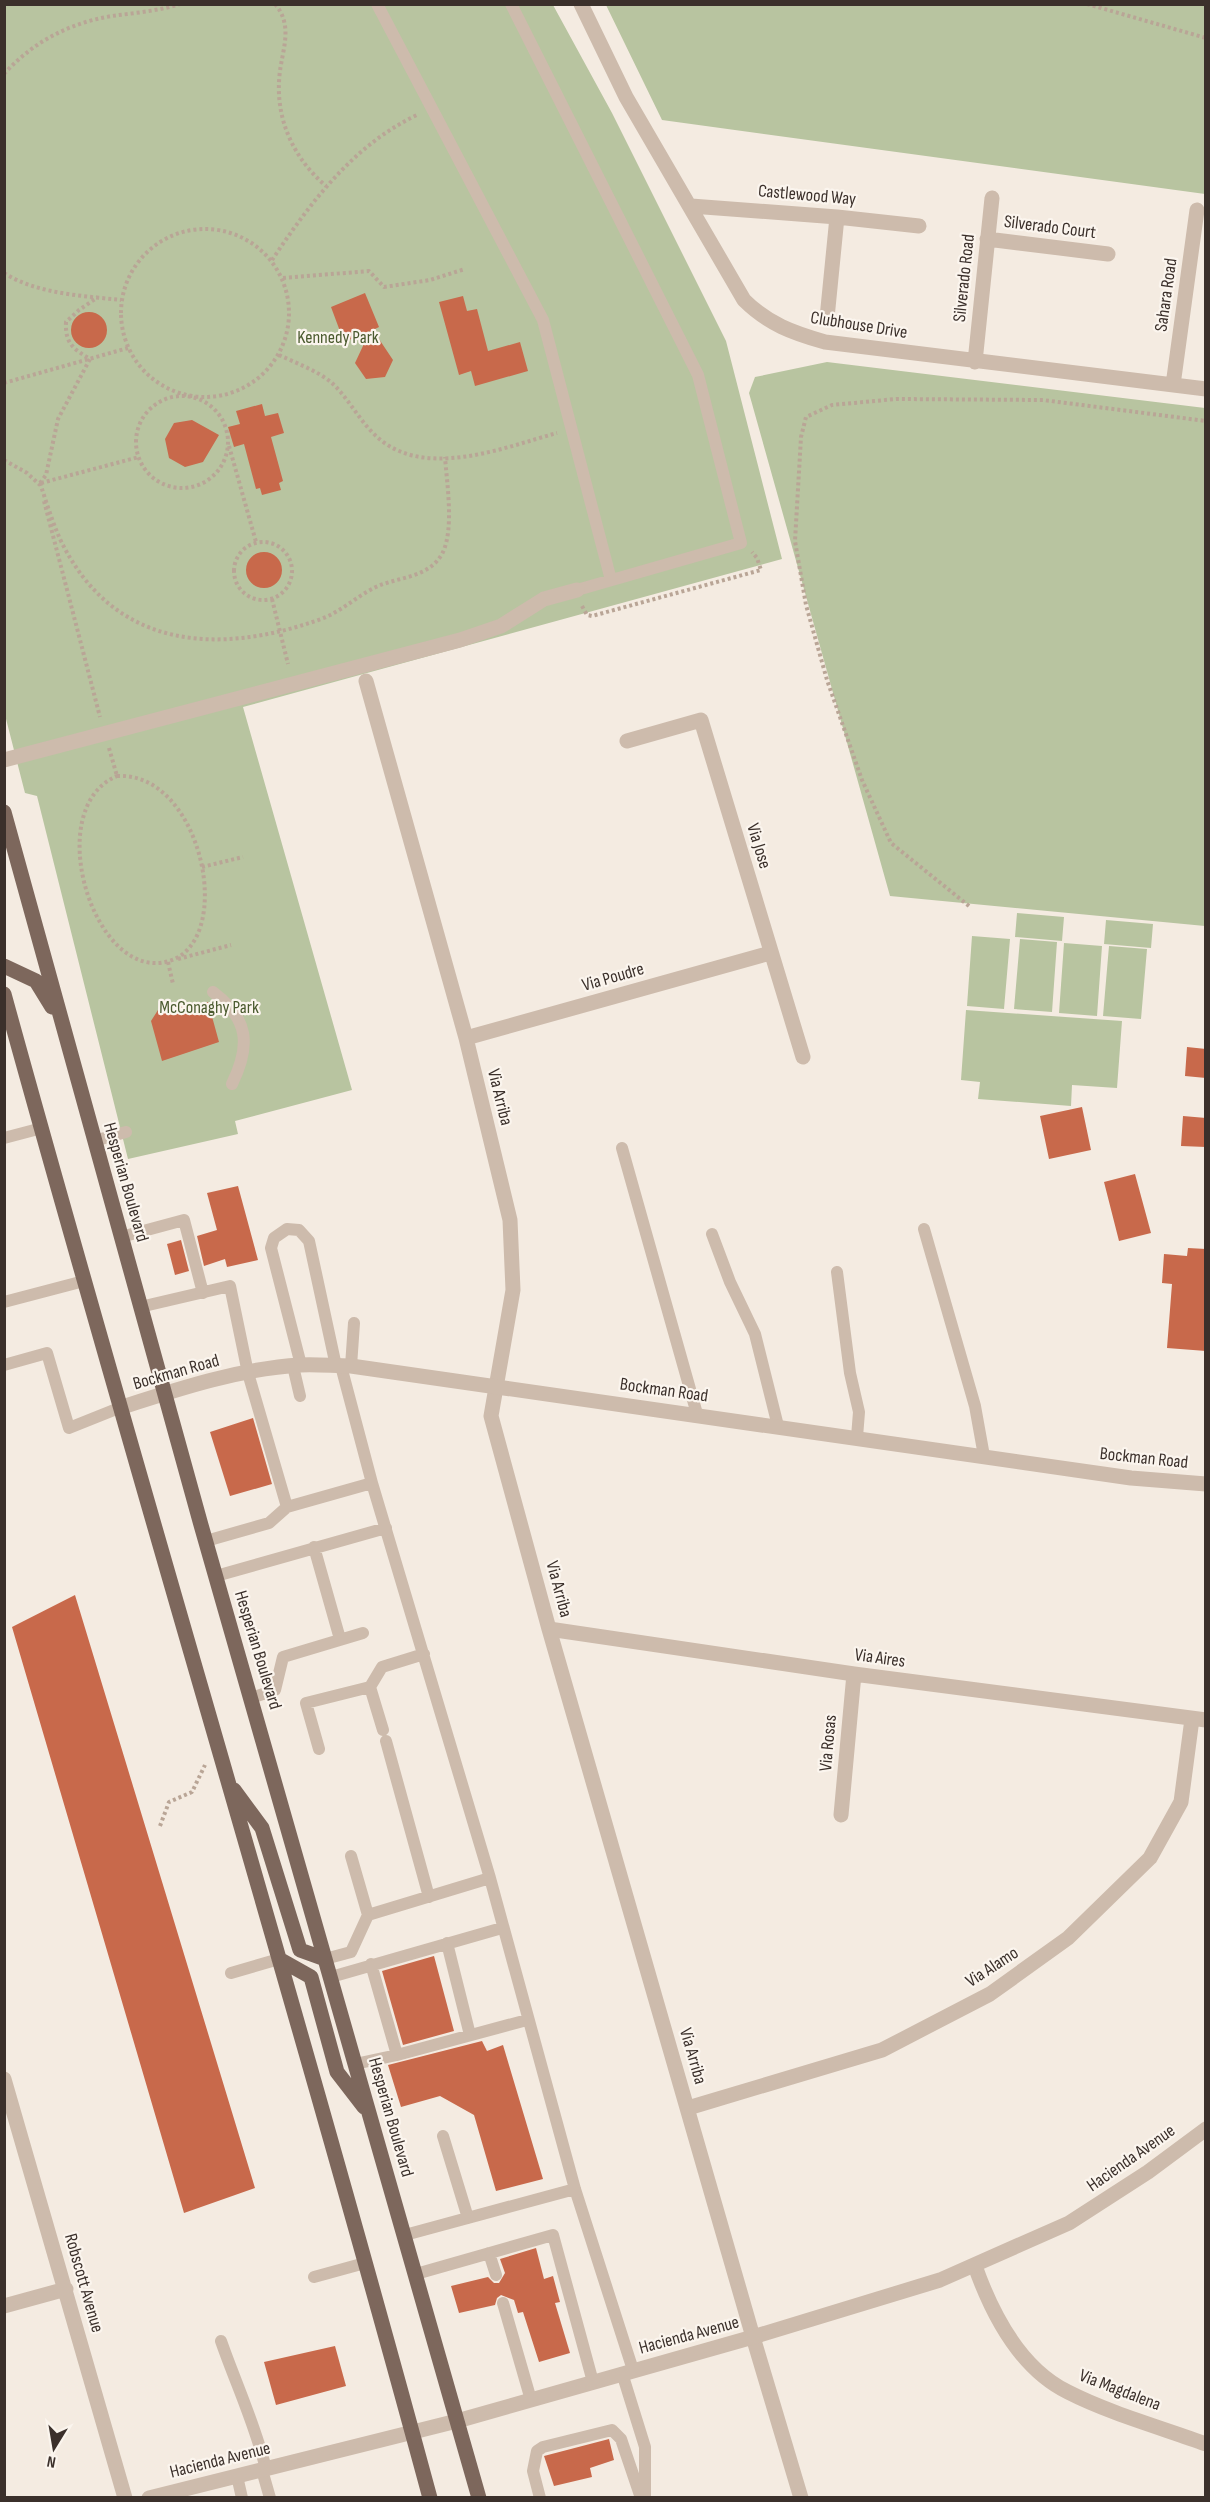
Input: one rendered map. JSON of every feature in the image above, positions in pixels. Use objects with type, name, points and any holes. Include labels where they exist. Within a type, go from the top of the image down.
[{"type":"main road","name":"Hesperian Boulevard","points":[[4,812],[206,1541],[479,2498]]},
{"type":"main road","points":[[4,966],[36,981],[60,1020]]},
{"type":"main road","points":[[4,994],[9,1030],[42,1128],[119,1408],[217,1740],[430,2498]]},
{"type":"main road","points":[[229,1783],[262,1828],[300,1950],[325,1959]]},
{"type":"main road","points":[[279,1959],[311,1977],[337,2072],[370,2114]]},
{"type":"street","name":"Clubhouse Drive","points":[[581,4],[626,97],[744,300],[758,314],[776,326],[825,342],[1206,389]]},
{"type":"street","name":"Silverado Road","points":[[975,362],[992,198]]},
{"type":"street","name":"Castlewood Way","points":[[691,206],[920,226]]},
{"type":"street","name":"Sahara Road","points":[[1173,385],[1198,254],[1197,210]]},
{"type":"street","points":[[827,318],[837,217]]},
{"type":"street","name":"Silverado Court","points":[[987,239],[1108,254]]},
{"type":"street","points":[[4,760],[460,640],[501,626],[544,599],[578,595]]},
{"type":"street","name":"Via Arriba","points":[[366,681],[466,1038],[510,1220],[513,1290],[491,1416],[549,1629],[801,2498]]},
{"type":"street","name":"Via Jose","points":[[627,741],[701,720],[803,1057]]},
{"type":"street","name":"Via Poudre","points":[[466,1038],[770,953]]},
{"type":"street","name":"Bockman Road","points":[[119,1408],[248,1373],[297,1365],[343,1366],[496,1385],[1131,1478],[1206,1484]]},
{"type":"street","name":"Via Aires","points":[[549,1629],[854,1674],[1199,1719]]},
{"type":"street","name":"Via Rosas","points":[[841,1815],[854,1674]]},
{"type":"street","name":"Via Alamo","points":[[688,2108],[882,2050],[990,1994],[1068,1938],[1150,1858],[1181,1802],[1199,1719]]},
{"type":"street","name":"Robscott Avenue","points":[[4,2079],[124,2498]]},
{"type":"street","name":"Hacienda Avenue","points":[[149,2498],[182,2493],[237,2476],[457,2421],[753,2337],[940,2280],[1069,2223],[1148,2172],[1206,2129]]},
{"type":"street","name":"Via Magdalena","points":[[975,2266],[989,2303],[1029,2363],[1067,2392],[1206,2444]]},
{"type":"street","points":[[4,2306],[66,2289]]},
{"type":"lane","points":[[377,4],[543,320],[611,580]]},
{"type":"lane","points":[[511,4],[698,375],[741,543],[611,580],[578,595]]},
{"type":"lane","points":[[213,992],[227,1002],[241,1023],[245,1038],[245,1053],[232,1084]]},
{"type":"lane","points":[[4,1138],[42,1128]]},
{"type":"lane","points":[[94,1141],[126,1132]]},
{"type":"lane","points":[[622,1148],[697,1414]]},
{"type":"lane","points":[[121,1237],[184,1220],[203,1293]]},
{"type":"lane","points":[[924,1229],[975,1406],[984,1456]]},
{"type":"lane","points":[[300,1396],[297,1365],[271,1248],[274,1238],[287,1230],[299,1230],[309,1242],[372,1483],[490,1878],[527,2020],[628,2372],[645,2447],[643,2498]]},
{"type":"lane","points":[[712,1234],[730,1282],[755,1334],[778,1426]]},
{"type":"lane","points":[[837,1272],[850,1373],[859,1412],[857,1437]]},
{"type":"lane","points":[[4,1302],[84,1281]]},
{"type":"lane","points":[[140,1306],[230,1287],[248,1373],[288,1507]]},
{"type":"lane","points":[[343,1366],[354,1323]]},
{"type":"lane","points":[[4,1365],[47,1353],[69,1428],[119,1408]]},
{"type":"lane","points":[[206,1541],[269,1523],[288,1507],[372,1483]]},
{"type":"lane","points":[[216,1576],[386,1528]]},
{"type":"lane","points":[[314,1547],[340,1640]]},
{"type":"lane","points":[[251,1698],[275,1690],[283,1657],[363,1633]]},
{"type":"lane","points":[[319,1749],[306,1703],[369,1687],[382,1667],[424,1654]]},
{"type":"lane","points":[[369,1687],[385,1735],[429,1897]]},
{"type":"lane","points":[[325,1959],[351,1952],[368,1915],[351,1856]]},
{"type":"lane","points":[[368,1915],[490,1878]]},
{"type":"lane","points":[[331,1977],[502,1928]]},
{"type":"lane","points":[[447,1943],[470,2035]]},
{"type":"lane","points":[[231,1973],[279,1959]]},
{"type":"lane","points":[[371,1964],[397,2055]]},
{"type":"lane","points":[[355,2064],[527,2020]]},
{"type":"lane","points":[[443,2136],[468,2218]]},
{"type":"lane","points":[[405,2235],[575,2188]]},
{"type":"lane","points":[[416,2274],[553,2235],[593,2382]]},
{"type":"lane","points":[[489,2253],[496,2275]]},
{"type":"lane","points":[[314,2277],[365,2264]]},
{"type":"lane","points":[[503,2303],[531,2400]]},
{"type":"lane","points":[[221,2341],[238,2392],[253,2420],[270,2498]]},
{"type":"lane","points":[[540,2498],[533,2471],[537,2451],[543,2447],[612,2430],[621,2439],[643,2498]]},
{"type":"lane","points":[[237,2476],[242,2498]]},
{"type":"path","points":[[4,74],[25,53],[60,30],[94,20],[180,4]]},
{"type":"path","points":[[275,4],[284,19],[286,32],[280,77],[282,115],[297,154],[326,186]]},
{"type":"path","points":[[1087,4],[1206,38]]},
{"type":"path","points":[[272,260],[326,186],[382,133],[431,108]]},
{"type":"path","points":[[228,442],[226,456],[219,469],[208,480],[195,486],[181,488],[166,485],[154,478],[139,456],[136,439],[140,423],[148,410],[161,401],[176,396],[191,396],[212,398],[232,394],[251,385],[267,372],[279,355],[287,336],[290,317],[289,297],[283,278],[272,260],[254,244],[232,233],[208,228],[184,231],[161,241],[142,256],[128,277],[121,300],[121,324],[128,348],[139,366],[153,380],[171,390],[191,396],[207,403],[218,414],[226,428],[256,543]]},
{"type":"path","points":[[283,278],[369,271],[384,287],[430,280],[465,269]]},
{"type":"path","points":[[4,273],[22,282],[44,288],[121,300]]},
{"type":"path","points":[[90,358],[72,349],[65,336],[66,322],[98,297]]},
{"type":"path","points":[[4,383],[128,348]]},
{"type":"path","points":[[279,355],[329,381],[374,435],[389,446],[423,458],[491,450],[572,429]]},
{"type":"path","points":[[90,358],[58,419],[46,474],[40,483],[102,723]]},
{"type":"path","points":[[969,906],[891,843],[862,780],[827,680],[806,605],[795,541],[801,437],[806,417],[832,405],[896,399],[1031,400],[1206,421]]},
{"type":"path","points":[[40,483],[139,456]]},
{"type":"path","points":[[4,460],[40,483],[60,538],[74,563],[90,583],[129,617],[158,630],[198,640],[239,639],[322,619],[374,587],[413,576],[436,561],[442,554],[447,531],[445,457]]},
{"type":"path","points":[[256,543],[276,545],[284,550],[293,569],[288,588],[272,600],[253,599],[239,587],[235,579],[236,560],[241,553],[256,543]]},
{"type":"path","points":[[578,595],[588,615],[592,616],[761,570],[758,558],[741,543]]},
{"type":"path","points":[[272,600],[288,664]]},
{"type":"path","points":[[109,747],[117,776]]},
{"type":"path","points":[[167,962],[184,954],[199,927],[205,895],[202,867],[193,834],[165,792],[144,778],[117,776],[106,781],[91,797],[82,820],[80,852],[85,887],[102,926],[118,945],[146,962],[167,962],[231,945]]},
{"type":"path","points":[[202,867],[243,857]]},
{"type":"path","points":[[167,962],[173,984]]},
{"type":"path","points":[[160,1826],[170,1802],[192,1792],[217,1740]]},
{"type":"green space","name":"Kennedy Park","points":[[4,5],[553,5],[612,113],[726,341],[782,559],[243,707],[352,1090],[235,1121],[238,1134],[128,1159],[37,796],[25,793],[5,715]]},
{"type":"green space","points":[[606,5],[1205,5],[1205,194],[662,120]]},
{"type":"green space","points":[[827,362],[1205,408],[1205,926],[890,896],[749,393],[755,377]]},
{"type":"green space","points":[[1017,913],[1064,917],[1062,941],[1015,937]]},
{"type":"green space","points":[[1106,920],[1153,924],[1151,948],[1104,944]]},
{"type":"green space","points":[[972,936],[1010,939],[1004,1009],[967,1006]]},
{"type":"green space","points":[[1020,939],[1057,942],[1052,1012],[1014,1009]]},
{"type":"green space","points":[[1064,943],[1102,946],[1097,1016],[1059,1013]]},
{"type":"green space","points":[[1109,946],[1147,949],[1141,1019],[1103,1016]]},
{"type":"green space","points":[[966,1010],[1122,1021],[1117,1088],[1072,1085],[1071,1106],[978,1099],[980,1082],[961,1080]]},
{"type":"building","points":[[365,293],[379,327],[373,330],[393,360],[385,377],[366,379],[355,363],[370,331],[344,342],[331,307]]},
{"type":"building","points":[[463,296],[467,311],[477,309],[488,351],[520,342],[528,371],[475,386],[471,371],[459,375],[439,302]]},
{"type":"building","points":[[89,312],[102,317],[107,330],[102,343],[89,348],[76,343],[71,330],[76,317]]},
{"type":"building","points":[[262,404],[265,416],[278,413],[284,433],[271,437],[283,481],[279,483],[281,490],[262,495],[260,488],[256,489],[244,444],[234,447],[228,427],[240,424],[236,411]]},
{"type":"building","points":[[192,420],[219,435],[203,462],[185,467],[169,458],[165,439],[174,423]]},
{"type":"building","points":[[264,552],[277,557],[282,570],[277,583],[264,588],[251,583],[246,570],[251,557]]},
{"type":"building","points":[[208,1002],[219,1042],[162,1061],[151,1021],[158,1010]]},
{"type":"building","points":[[1187,1047],[1206,1049],[1206,1078],[1185,1076]]},
{"type":"building","points":[[1082,1107],[1091,1150],[1049,1159],[1040,1116]]},
{"type":"building","points":[[1183,1116],[1206,1118],[1206,1147],[1181,1146]]},
{"type":"building","points":[[1135,1174],[1151,1233],[1119,1241],[1104,1182]]},
{"type":"building","points":[[238,1186],[258,1260],[227,1267],[225,1259],[204,1266],[197,1236],[217,1230],[207,1193]]},
{"type":"building","points":[[181,1240],[189,1271],[175,1275],[167,1244]]},
{"type":"building","points":[[1188,1248],[1206,1249],[1206,1351],[1167,1348],[1172,1284],[1162,1283],[1164,1254],[1187,1256]]},
{"type":"building","points":[[253,1418],[272,1484],[230,1496],[210,1432]]},
{"type":"building","points":[[75,1595],[255,2188],[184,2213],[12,1627]]},
{"type":"building","points":[[434,1956],[454,2031],[403,2045],[382,1971]]},
{"type":"building","points":[[482,2041],[487,2051],[503,2045],[543,2179],[496,2191],[474,2115],[440,2096],[401,2107],[388,2065]]},
{"type":"building","points":[[536,2248],[544,2279],[553,2276],[560,2302],[555,2303],[570,2353],[539,2362],[523,2312],[518,2313],[514,2300],[501,2295],[497,2298],[495,2305],[459,2313],[451,2286],[488,2277],[494,2283],[499,2283],[505,2273],[500,2259]]},
{"type":"building","points":[[335,2346],[346,2386],[276,2405],[264,2362]]},
{"type":"building","points":[[609,2439],[614,2460],[590,2468],[592,2477],[554,2486],[544,2456]]},
{"type":"park label","name":"McConaghy Park","points":[[209,1007]]}]
